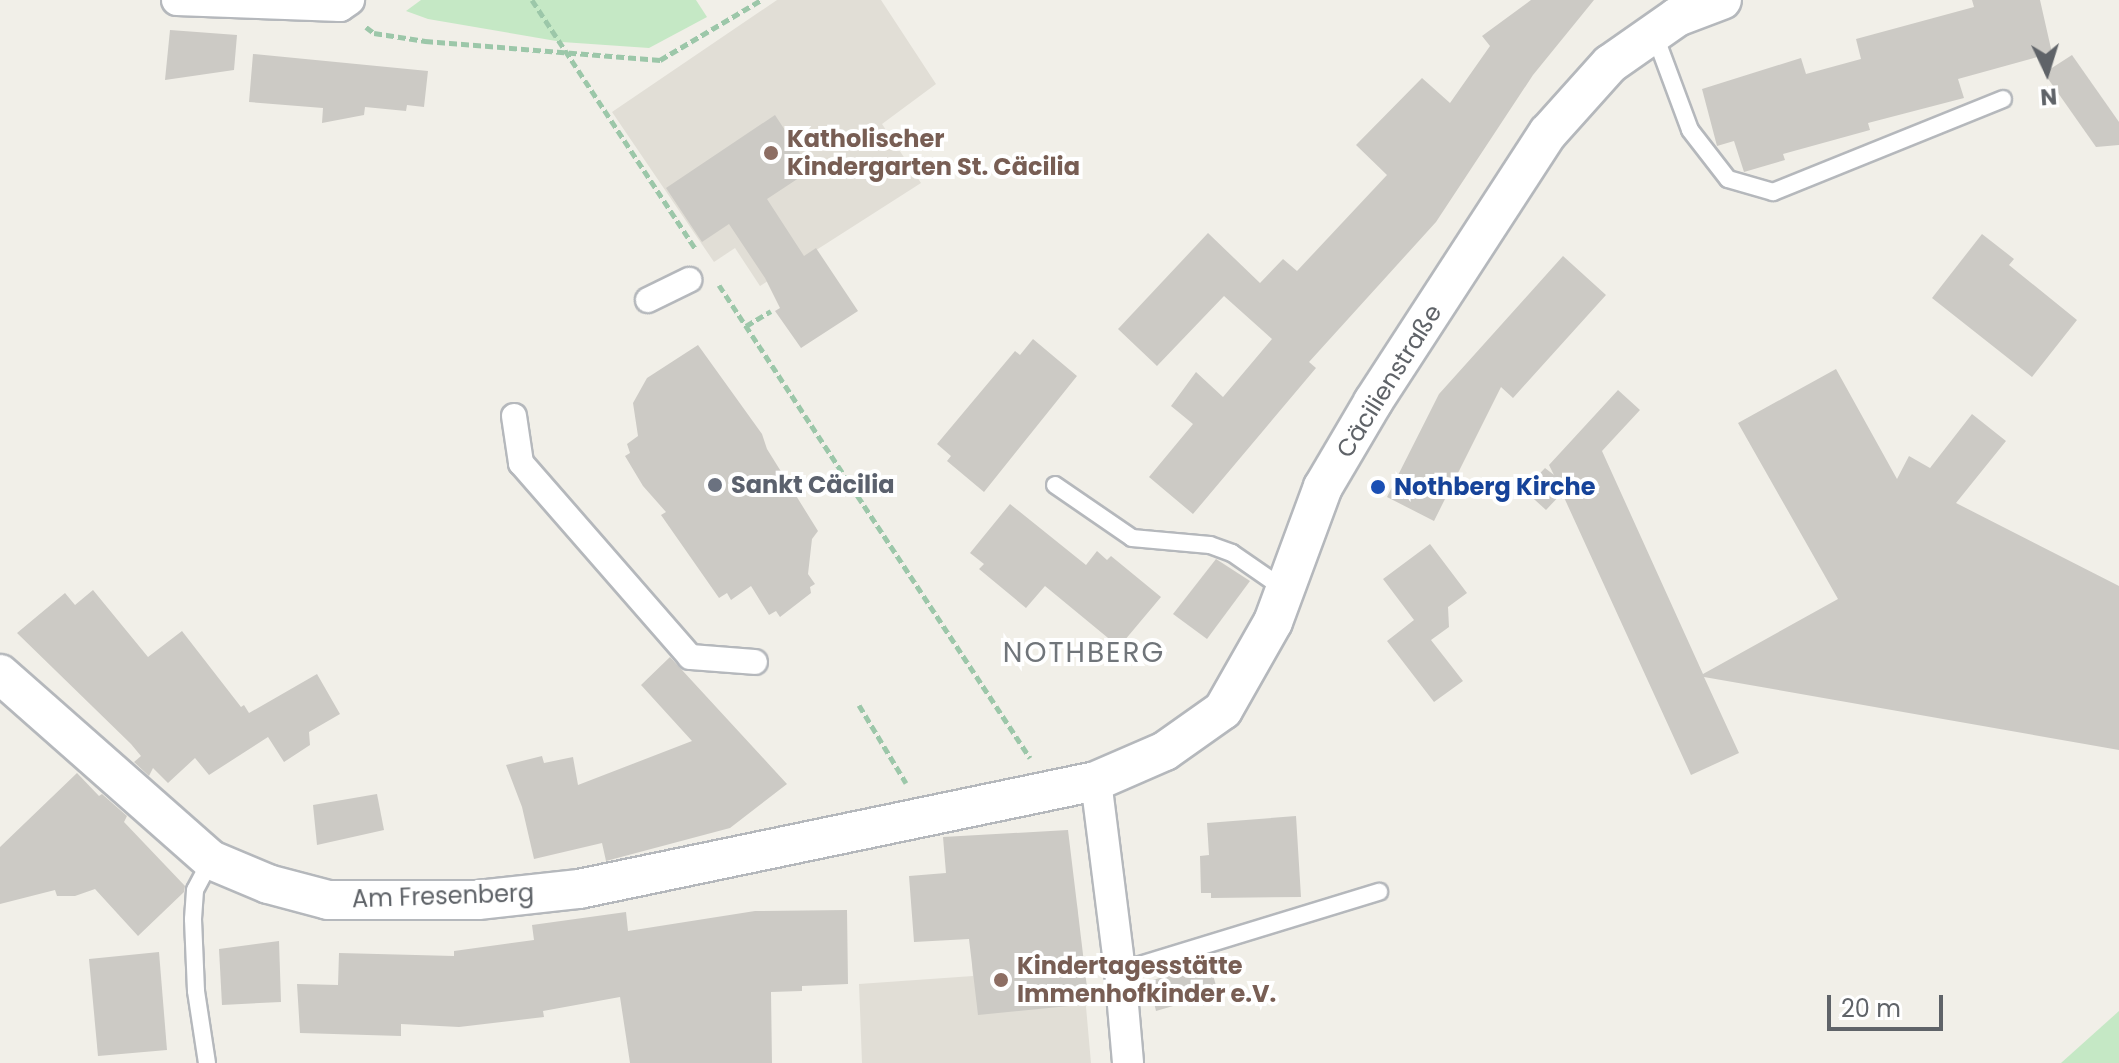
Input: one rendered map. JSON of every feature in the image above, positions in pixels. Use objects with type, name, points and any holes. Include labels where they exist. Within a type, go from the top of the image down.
[{"type":"street","points":[[177,0],[344,3]]},
{"type":"street","name":"Cäcilienstraße","points":[[1096,781],[1165,751],[1223,710],[1273,622],[1323,487],[1373,402],[1548,133],[1610,64],[1665,17],[1722,0]]},
{"type":"street","points":[[648,300],[699,275]]},
{"type":"street","points":[[514,416],[521,463],[690,657],[755,662]]},
{"type":"street","name":"Am Fresenberg","points":[[0,674],[211,860],[268,884],[328,900],[478,900],[579,889],[1096,781]]},
{"type":"street","points":[[1096,781],[1120,971],[1128,1063]]},
{"type":"lane","points":[[1665,17],[1690,130],[1728,179],[1773,192],[2003,99]]},
{"type":"lane","points":[[1055,485],[1132,538],[1210,545],[1232,553],[1285,590]]},
{"type":"lane","points":[[207,1063],[196,991],[193,919],[195,890],[211,860]]},
{"type":"lane","points":[[1120,971],[1379,892]]},
{"type":"path","points":[[532,0],[569,53],[699,275],[746,326],[1018,738],[1048,793]]},
{"type":"path","points":[[344,3],[374,33],[425,41],[660,60],[761,0]]},
{"type":"path","points":[[746,326],[771,311]]},
{"type":"path","points":[[859,705],[902,776]]},
{"type":"shaded area","name":"Katholischer Kindergarten St. Cäcilia","points":[[777,0],[881,0],[936,84],[882,124],[921,183],[760,286],[735,248],[714,262],[612,112]]},
{"type":"shaded area","name":"Kindertagesstätte Immenhofkinder e.V.","points":[[1077,905],[1091,1063],[862,1063],[859,984],[973,976],[972,965],[1045,955]]},
{"type":"green space","points":[[421,0],[696,0],[707,17],[649,48],[562,42],[428,19],[406,11]]},
{"type":"green space","points":[[2119,1011],[2119,1063],[2061,1063]]},
{"type":"building","points":[[1531,0],[1594,0],[1533,75],[1436,222],[1309,362],[1316,368],[1193,514],[1149,477],[1193,424],[1171,406],[1196,372],[1223,397],[1272,339],[1224,296],[1157,366],[1118,329],[1208,233],[1260,283],[1283,259],[1297,271],[1387,175],[1356,145],[1422,78],[1450,103],[1490,46],[1482,36]]},
{"type":"building","points":[[1972,0],[2040,0],[2052,53],[1958,79],[1964,98],[1868,123],[1870,130],[1783,154],[1785,160],[1744,172],[1734,141],[1717,146],[1702,89],[1801,58],[1806,74],[1861,59],[1856,39],[1974,7]]},
{"type":"building","points":[[170,30],[237,35],[234,70],[165,80]]},
{"type":"building","points":[[253,54],[428,71],[424,107],[407,105],[406,111],[365,107],[364,115],[322,123],[323,108],[249,102]]},
{"type":"building","points":[[2072,55],[2119,122],[2119,145],[2096,147],[2044,73]]},
{"type":"building","points":[[775,115],[811,170],[767,199],[804,256],[816,248],[858,311],[801,348],[775,311],[780,308],[765,278],[729,224],[702,242],[666,188]]},
{"type":"building","points":[[1982,234],[2014,259],[2009,265],[2077,320],[2032,377],[1932,298]]},
{"type":"building","points":[[1563,256],[1606,295],[1513,398],[1501,387],[1434,521],[1387,497],[1439,394]]},
{"type":"building","points":[[1033,339],[1077,376],[984,492],[947,461],[951,456],[937,444],[1015,351],[1020,355]]},
{"type":"building","name":"Sankt Cäcilia","points":[[698,345],[762,434],[767,449],[818,531],[812,539],[808,574],[815,584],[810,587],[811,593],[780,617],[776,611],[769,615],[751,586],[731,600],[727,593],[719,598],[661,515],[666,512],[643,486],[625,456],[630,453],[627,444],[638,436],[633,403],[647,378]]},
{"type":"building","points":[[1836,369],[1897,479],[1909,456],[1930,468],[1972,414],[2006,441],[1956,503],[2119,586],[2119,750],[1704,677],[1739,753],[1691,775],[1562,493],[1546,510],[1524,490],[1545,468],[1554,475],[1549,465],[1618,390],[1640,410],[1602,451],[1703,674],[1838,599],[1738,423]]},
{"type":"building","points":[[1010,504],[1086,565],[1097,551],[1107,560],[1111,556],[1161,597],[1119,647],[1045,586],[1026,608],[979,569],[984,564],[970,553]]},
{"type":"building","points":[[1430,544],[1467,593],[1448,607],[1449,627],[1431,640],[1463,681],[1434,702],[1387,641],[1414,620],[1383,579]]},
{"type":"building","points":[[1216,559],[1250,581],[1207,639],[1173,614]]},
{"type":"building","points":[[93,590],[148,657],[182,631],[249,713],[317,674],[340,714],[309,732],[310,745],[284,762],[268,737],[209,775],[195,758],[168,783],[153,768],[149,776],[134,762],[141,756],[131,744],[17,633],[65,593],[75,605]]},
{"type":"building","points":[[670,657],[787,784],[730,828],[606,861],[602,843],[534,859],[522,807],[506,765],[542,756],[544,763],[573,757],[578,785],[692,741],[641,685]]},
{"type":"building","points":[[77,773],[99,796],[102,794],[127,816],[124,822],[185,886],[184,892],[138,936],[95,889],[75,896],[57,896],[55,890],[0,904],[0,847]]},
{"type":"building","points":[[377,794],[384,830],[317,845],[313,805]]},
{"type":"building","points":[[1296,816],[1301,897],[1211,898],[1211,893],[1201,893],[1200,856],[1209,855],[1207,823]]},
{"type":"building","points":[[1068,830],[1089,1004],[978,1015],[969,939],[914,942],[909,876],[946,873],[943,837]]},
{"type":"building","points":[[847,910],[848,984],[802,986],[802,991],[771,992],[772,1063],[630,1063],[620,997],[543,1011],[544,1017],[459,1027],[401,1024],[401,1036],[300,1033],[297,984],[338,985],[339,953],[454,956],[454,951],[534,940],[532,925],[626,912],[628,931],[755,911]]},
{"type":"building","points":[[279,941],[281,1002],[222,1005],[219,949]]},
{"type":"building","points":[[159,952],[167,1050],[98,1056],[89,959]]},
{"type":"building","points":[[1210,964],[1218,993],[1156,1011],[1149,981]]},
{"type":"place","name":"Katholischer Kindergarten St. Cäcilia","points":[[771,153]]},
{"type":"place","name":"Sankt Cäcilia","points":[[715,485]]},
{"type":"place","name":"Nothberg Kirche","points":[[1378,487]]},
{"type":"place","name":"Kindertagesstätte Immenhofkinder e.V.","points":[[1001,980]]},
{"type":"district","name":"NOTHBERG","points":[[1084,653]]}]
